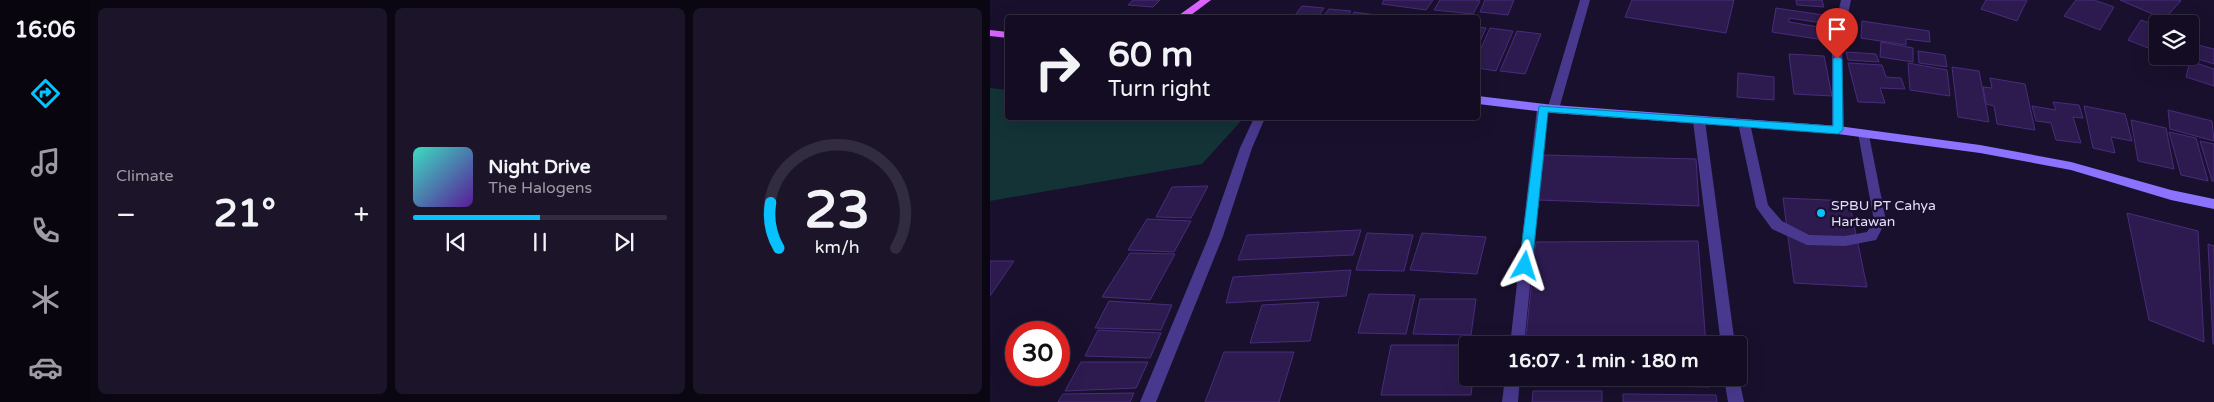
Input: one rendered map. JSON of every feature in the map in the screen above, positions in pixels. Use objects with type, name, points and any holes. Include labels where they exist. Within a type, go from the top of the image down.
[{"type":"main road","points":[[1184,15],[1206,0]]},
{"type":"main road","points":[[990,33],[1005,35]]},
{"type":"street","points":[[1517,336],[1548,109],[1585,0]]},
{"type":"street","points":[[1838,130],[1837,42],[1846,0]]},
{"type":"street","points":[[1480,100],[1548,109],[1838,130],[1980,149],[2071,166],[2171,195],[2214,204]]},
{"type":"street","points":[[1148,402],[1216,236],[1246,148],[1258,120]]},
{"type":"street","points":[[1699,121],[1727,336]]},
{"type":"street","points":[[1744,123],[1762,208],[1777,225],[1807,240],[1845,242],[1871,236],[1880,221],[1864,133]]},
{"type":"street","points":[[1510,402],[1512,386]]},
{"type":"street","points":[[1733,386],[1736,402]]},
{"type":"green space","points":[[990,88],[1005,90],[1005,120],[1241,121],[1202,164],[990,201]]},
{"type":"building","points":[[1133,0],[1160,0],[1153,7],[1128,5]]},
{"type":"building","points":[[1384,0],[1433,0],[1426,10],[1382,4]]},
{"type":"building","points":[[1440,0],[1480,1],[1473,14],[1434,10]]},
{"type":"building","points":[[1485,0],[1514,0],[1508,15],[1480,12]]},
{"type":"building","points":[[1632,0],[1734,0],[1726,33],[1625,17]]},
{"type":"building","points":[[1796,0],[1822,0],[1824,7],[1797,5]]},
{"type":"building","points":[[1986,0],[2027,0],[2017,21],[1981,9]]},
{"type":"building","points":[[2076,0],[2094,0],[2114,7],[2100,30],[2064,16]]},
{"type":"building","points":[[2120,0],[2181,1],[2168,15],[2155,15]]},
{"type":"building","points":[[1302,6],[1324,8],[1319,15],[1295,15]]},
{"type":"building","points":[[1776,8],[1830,16],[1829,24],[1789,18],[1789,22],[1825,28],[1824,40],[1772,32]]},
{"type":"building","points":[[1329,9],[1351,11],[1348,15],[1324,15]]},
{"type":"building","points":[[1354,12],[1376,15],[1352,15]]},
{"type":"building","points":[[2141,20],[2149,23],[2149,48],[2128,40]]},
{"type":"building","points":[[1862,21],[1929,31],[1930,42],[1906,39],[1906,45],[1861,38]]},
{"type":"building","points":[[1480,27],[1486,28],[1480,42]]},
{"type":"building","points":[[1490,28],[1513,31],[1496,71],[1480,68],[1480,50]]},
{"type":"building","points":[[1517,31],[1541,34],[1525,74],[1500,71]]},
{"type":"building","points":[[1881,42],[1913,48],[1913,62],[1880,57]]},
{"type":"building","points":[[2199,45],[2214,49],[2214,64],[2199,59]]},
{"type":"building","points":[[1918,51],[1945,55],[1947,67],[1919,63]]},
{"type":"building","points":[[1846,52],[1876,54],[1879,62],[1848,60]]},
{"type":"building","points":[[1789,54],[1824,56],[1832,96],[1794,94]]},
{"type":"building","points":[[1848,63],[1882,65],[1886,77],[1901,78],[1905,89],[1880,88],[1885,103],[1858,102]]},
{"type":"building","points":[[1908,63],[1947,70],[1950,96],[1910,90]]},
{"type":"building","points":[[2199,64],[2214,69],[2214,86],[2186,77],[2189,65]]},
{"type":"building","points":[[1952,67],[1979,71],[1989,122],[1958,117]]},
{"type":"building","points":[[1738,73],[1774,77],[1774,100],[1737,97]]},
{"type":"building","points":[[1990,78],[2025,84],[2035,130],[1997,124],[1994,106],[1986,104],[1983,87],[1992,88]]},
{"type":"building","points":[[2053,102],[2079,105],[2083,118],[2073,117],[2081,143],[2056,140],[2051,123],[2036,121],[2032,106],[2056,110]]},
{"type":"building","points":[[2084,106],[2125,114],[2132,141],[2111,137],[2115,153],[2093,148]]},
{"type":"building","points":[[2168,110],[2212,121],[2214,141],[2170,129]]},
{"type":"building","points":[[2131,120],[2166,128],[2174,169],[2138,161]]},
{"type":"building","points":[[2169,132],[2196,138],[2208,181],[2181,175]]},
{"type":"building","points":[[2200,141],[2214,144],[2214,181],[2212,181]]},
{"type":"building","points":[[1544,155],[1696,159],[1699,206],[1538,200]]},
{"type":"building","points":[[1208,186],[1191,218],[1156,217],[1172,187]]},
{"type":"building","points":[[1783,198],[1849,201],[1867,287],[1794,283]]},
{"type":"building","points":[[2127,213],[2198,231],[2204,342],[2149,320]]},
{"type":"building","points":[[1147,219],[1191,221],[1174,252],[1128,250]]},
{"type":"building","points":[[1361,230],[1353,255],[1238,260],[1247,235]]},
{"type":"building","points":[[1367,233],[1413,235],[1404,271],[1356,270]]},
{"type":"building","points":[[1422,233],[1486,237],[1477,274],[1410,270]]},
{"type":"building","points":[[1698,241],[1705,336],[1526,336],[1536,242]]},
{"type":"building","points":[[2208,244],[2214,246],[2214,344],[2213,344]]},
{"type":"building","points":[[1130,253],[1175,254],[1150,300],[1102,297]]},
{"type":"building","points":[[990,261],[1014,261],[990,296]]},
{"type":"building","points":[[1351,270],[1346,296],[1226,303],[1233,277]]},
{"type":"building","points":[[1369,294],[1415,295],[1406,334],[1358,333]]},
{"type":"building","points":[[1420,299],[1476,299],[1471,335],[1413,334]]},
{"type":"building","points":[[1109,301],[1172,305],[1161,330],[1095,328]]},
{"type":"building","points":[[1319,302],[1310,341],[1250,343],[1262,305]]},
{"type":"building","points":[[1098,330],[1161,333],[1150,358],[1085,356]]},
{"type":"building","points":[[1391,345],[1459,345],[1459,386],[1472,386],[1471,395],[1381,395]]},
{"type":"building","points":[[1224,352],[1294,352],[1279,402],[1205,402]]},
{"type":"building","points":[[1081,362],[1148,362],[1136,388],[1065,391],[1068,386],[1070,386],[1070,382]]},
{"type":"building","points":[[1662,386],[1709,386],[1709,387]]},
{"type":"building","points":[[1533,391],[1602,391],[1602,402],[1532,402]]},
{"type":"building","points":[[1134,393],[1130,402],[1058,402],[1063,394]]},
{"type":"building","points":[[1623,394],[1716,395],[1717,402],[1623,402]]},
{"type":"place","name":"SPBU PT Cahya Hartawan","points":[[1821,213]]},
{"type":"route","points":[[1525,266],[1543,108],[1838,130],[1837,59]]}]
